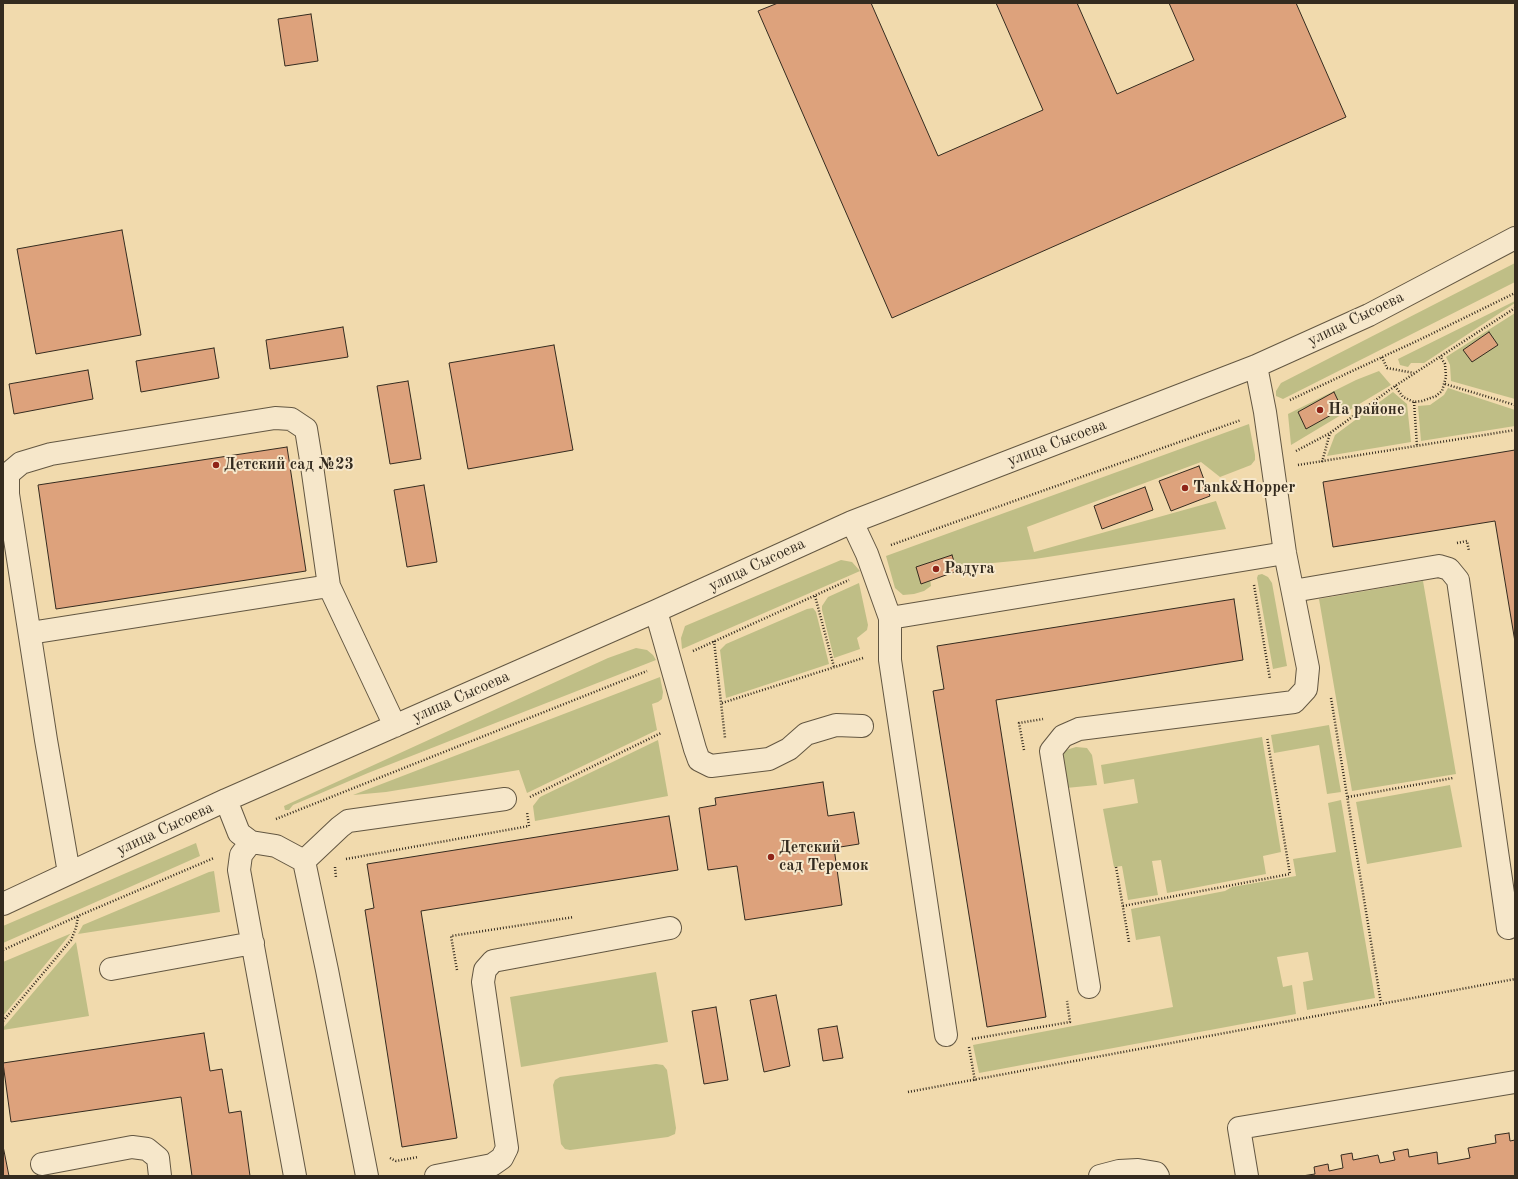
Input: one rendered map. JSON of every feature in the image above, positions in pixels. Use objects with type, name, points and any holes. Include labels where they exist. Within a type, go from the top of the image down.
[{"type":"street","name":"улица Сысоева","points":[[3,904],[226,800],[656,611],[852,522],[1256,366],[1369,315],[1515,238]]},
{"type":"street","points":[[1089,987],[1051,751],[1063,736],[1080,729],[1294,702],[1306,689],[1308,668],[1285,554],[1265,412],[1256,366]]},
{"type":"street","points":[[69,873],[46,740],[8,494],[8,474],[21,462],[51,454],[275,418],[291,419],[306,429],[328,586],[395,726]]},
{"type":"street","points":[[852,522],[867,554],[890,618],[890,660],[946,1035]]},
{"type":"street","points":[[890,618],[1285,554]]},
{"type":"street","points":[[1293,591],[1439,566],[1449,569],[1458,580],[1508,928]]},
{"type":"street","points":[[30,633],[328,586]]},
{"type":"street","points":[[656,611],[699,760],[711,766],[769,759],[789,749],[806,734],[836,725],[862,726]]},
{"type":"street","points":[[304,861],[348,821],[515,799]]},
{"type":"street","points":[[226,800],[245,838],[239,870],[295,1176]]},
{"type":"street","points":[[245,838],[276,846],[304,861],[367,1176]]},
{"type":"street","points":[[436,1176],[492,1165],[502,1158],[507,1148],[483,982],[485,970],[493,961],[670,928]]},
{"type":"street","points":[[111,969],[253,943]]},
{"type":"street","points":[[1247,1176],[1239,1128],[1515,1082]]},
{"type":"street","points":[[42,1164],[132,1147],[147,1149],[158,1158],[160,1176]]},
{"type":"street","points":[[1100,1176],[1120,1171],[1138,1170],[1156,1173],[1158,1176]]},
{"type":"path","points":[[3,950],[218,856],[245,838],[671,662],[815,596],[862,574],[867,554],[1265,412],[1382,358],[1515,293]]},
{"type":"path","points":[[1292,452],[1330,433],[1414,373],[1515,308]]},
{"type":"path","points":[[1395,386],[1403,396],[1414,402],[1436,396],[1442,391],[1445,384],[1445,364],[1440,356]]},
{"type":"path","points":[[1382,358],[1388,368],[1414,373]]},
{"type":"path","points":[[1445,384],[1515,405]]},
{"type":"path","points":[[1414,402],[1417,446]]},
{"type":"path","points":[[1294,466],[1515,430]]},
{"type":"path","points":[[1322,462],[1330,433]]},
{"type":"path","points":[[815,596],[834,667]]},
{"type":"path","points":[[714,641],[726,739]]},
{"type":"path","points":[[722,703],[863,658]]},
{"type":"path","points":[[1331,696],[1381,1003]]},
{"type":"path","points":[[515,799],[661,733]]},
{"type":"path","points":[[1123,906],[1290,874],[1267,737]]},
{"type":"path","points":[[1348,797],[1453,778]]},
{"type":"path","points":[[344,859],[530,826],[527,806]]},
{"type":"path","points":[[335,865],[338,886]]},
{"type":"path","points":[[1116,867],[1129,942]]},
{"type":"path","points":[[3,1021],[71,940],[76,928],[78,916]]},
{"type":"path","points":[[458,975],[451,936],[575,917]]},
{"type":"path","points":[[908,1092],[1515,979]]},
{"type":"path","points":[[386,1155],[396,1161],[425,1156]]},
{"type":"shaded area","points":[[1515,263],[1515,282],[1283,399],[1276,396],[1276,391],[1281,383]]},
{"type":"shaded area","points":[[1515,301],[1515,303],[1424,363],[1411,363],[1408,367],[1400,365],[1398,359]]},
{"type":"shaded area","points":[[1515,313],[1515,399],[1451,381],[1450,365],[1446,357]]},
{"type":"shaded area","points":[[1379,371],[1391,385],[1291,445],[1288,414],[1356,380]]},
{"type":"shaded area","points":[[1448,388],[1515,410],[1515,426],[1421,441],[1418,406],[1430,405],[1444,395]]},
{"type":"shaded area","points":[[1393,392],[1407,404],[1411,442],[1327,456],[1335,435]]},
{"type":"shaded area","points":[[1249,424],[1255,455],[1255,460],[1251,465],[1220,477],[1201,462],[1027,527],[1034,552],[1216,501],[1226,529],[1035,559],[929,569],[931,586],[924,591],[903,595],[895,588],[886,556]]},
{"type":"shaded area","points":[[841,560],[852,562],[860,571],[682,649],[681,638],[685,626]]},
{"type":"shaded area","points":[[1262,574],[1268,577],[1272,583],[1287,666],[1273,669],[1257,578],[1258,575]]},
{"type":"shaded area","points":[[1423,581],[1456,774],[1352,791],[1319,599]]},
{"type":"shaded area","points":[[859,583],[868,625],[867,630],[857,638],[860,649],[834,658],[822,606],[828,597]]},
{"type":"shaded area","points":[[813,608],[816,612],[829,664],[726,698],[720,650],[726,644],[807,609]]},
{"type":"shaded area","points":[[636,648],[647,650],[656,660],[368,773],[293,805],[289,810],[285,810],[284,806],[608,658]]},
{"type":"shaded area","points":[[660,677],[663,692],[662,699],[652,704],[657,730],[527,793],[519,770],[386,792],[353,795]]},
{"type":"shaded area","points":[[1329,725],[1341,792],[1327,794],[1319,745],[1274,753],[1271,735]]},
{"type":"shaded area","points":[[1262,737],[1281,852],[1263,856],[1266,874],[1167,893],[1161,860],[1152,861],[1158,895],[1128,900],[1122,866],[1114,867],[1103,809],[1138,803],[1134,779],[1104,784],[1101,765]]},
{"type":"shaded area","points":[[658,740],[668,796],[535,821],[533,806],[540,797]]},
{"type":"shaded area","points":[[1076,747],[1087,748],[1092,755],[1097,785],[1066,788],[1062,754],[1066,750]]},
{"type":"shaded area","points":[[1450,785],[1462,847],[1367,864],[1356,802]]},
{"type":"shaded area","points":[[1341,800],[1375,998],[1307,1010],[1303,982],[1313,980],[1308,952],[1277,957],[1283,987],[1292,985],[1296,1014],[979,1073],[973,1045],[1173,1007],[1160,936],[1136,940],[1131,909],[1225,891],[1232,887],[1296,876],[1293,859],[1336,852],[1328,803]]},
{"type":"shaded area","points":[[196,843],[200,856],[3,943],[3,926]]},
{"type":"shaded area","points":[[214,871],[220,912],[78,934],[83,925]]},
{"type":"shaded area","points":[[71,934],[3,1016],[3,962]]},
{"type":"shaded area","points":[[76,942],[89,1016],[3,1030],[3,1028]]},
{"type":"shaded area","points":[[656,972],[668,1042],[521,1067],[510,997]]},
{"type":"shaded area","points":[[656,1064],[663,1065],[667,1070],[676,1128],[675,1134],[668,1137],[570,1150],[565,1149],[561,1144],[553,1085],[555,1080],[560,1077]]},
{"type":"building","points":[[778,3],[871,3],[938,156],[1043,110],[996,3],[1077,3],[1117,94],[1194,60],[1169,3],[1296,3],[1346,117],[892,318],[758,11]]},
{"type":"building","points":[[311,14],[318,61],[285,66],[278,19]]},
{"type":"building","points":[[122,230],[141,335],[36,354],[17,249]]},
{"type":"building","points":[[343,327],[348,357],[270,369],[266,340]]},
{"type":"building","points":[[1489,332],[1498,345],[1472,362],[1463,350]]},
{"type":"building","points":[[554,345],[573,450],[468,469],[449,363]]},
{"type":"building","points":[[214,348],[219,378],[141,392],[136,361]]},
{"type":"building","points":[[88,370],[93,399],[14,414],[9,384]]},
{"type":"building","points":[[408,381],[421,459],[390,464],[377,386]]},
{"type":"building","name":"На районе","points":[[1334,392],[1342,409],[1306,429],[1298,412]]},
{"type":"building","points":[[287,447],[306,571],[56,609],[38,485]]},
{"type":"building","points":[[1515,450],[1515,642],[1495,521],[1333,547],[1323,482]]},
{"type":"building","name":"Tank&Hopper","points":[[1199,466],[1210,496],[1171,511],[1159,481]]},
{"type":"building","points":[[424,485],[437,562],[407,567],[394,490]]},
{"type":"building","points":[[1145,487],[1153,510],[1102,529],[1094,506]]},
{"type":"building","name":"Радуга","points":[[952,555],[957,571],[921,584],[916,567]]},
{"type":"building","points":[[1234,599],[1243,660],[996,700],[1046,1017],[987,1027],[933,691],[944,689],[937,646]]},
{"type":"building","name":"Детский сад Теремок","points":[[823,782],[828,816],[854,812],[859,844],[834,848],[842,905],[745,920],[737,866],[708,870],[699,808],[716,805],[715,798]]},
{"type":"building","points":[[669,816],[678,870],[421,911],[457,1138],[402,1147],[365,910],[374,908],[367,864]]},
{"type":"building","points":[[776,995],[790,1066],[764,1072],[750,1000]]},
{"type":"building","points":[[716,1007],[728,1080],[704,1084],[692,1011]]},
{"type":"building","points":[[837,1026],[843,1058],[823,1061],[818,1029]]},
{"type":"building","points":[[204,1033],[210,1071],[222,1069],[229,1113],[241,1111],[250,1176],[192,1176],[181,1097],[11,1122],[3,1063]]},
{"type":"building","points":[[1509,1133],[1510,1141],[1515,1140],[1515,1176],[1302,1176],[1315,1174],[1314,1167],[1328,1164],[1329,1171],[1343,1168],[1341,1155],[1352,1153],[1353,1160],[1378,1155],[1380,1163],[1395,1160],[1393,1152],[1408,1149],[1409,1157],[1437,1152],[1438,1164],[1470,1158],[1468,1148],[1496,1143],[1495,1135]]},
{"type":"building","points":[[3,1146],[9,1176],[3,1176]]},
{"type":"place","name":"На районе","points":[[1320,410]]},
{"type":"place","name":"Детский сад №23","points":[[216,465]]},
{"type":"place","name":"Tank&Hopper","points":[[1185,488]]},
{"type":"place","name":"Радуга","points":[[936,569]]},
{"type":"place","name":"Детский сад Теремок","points":[[771,857]]}]
